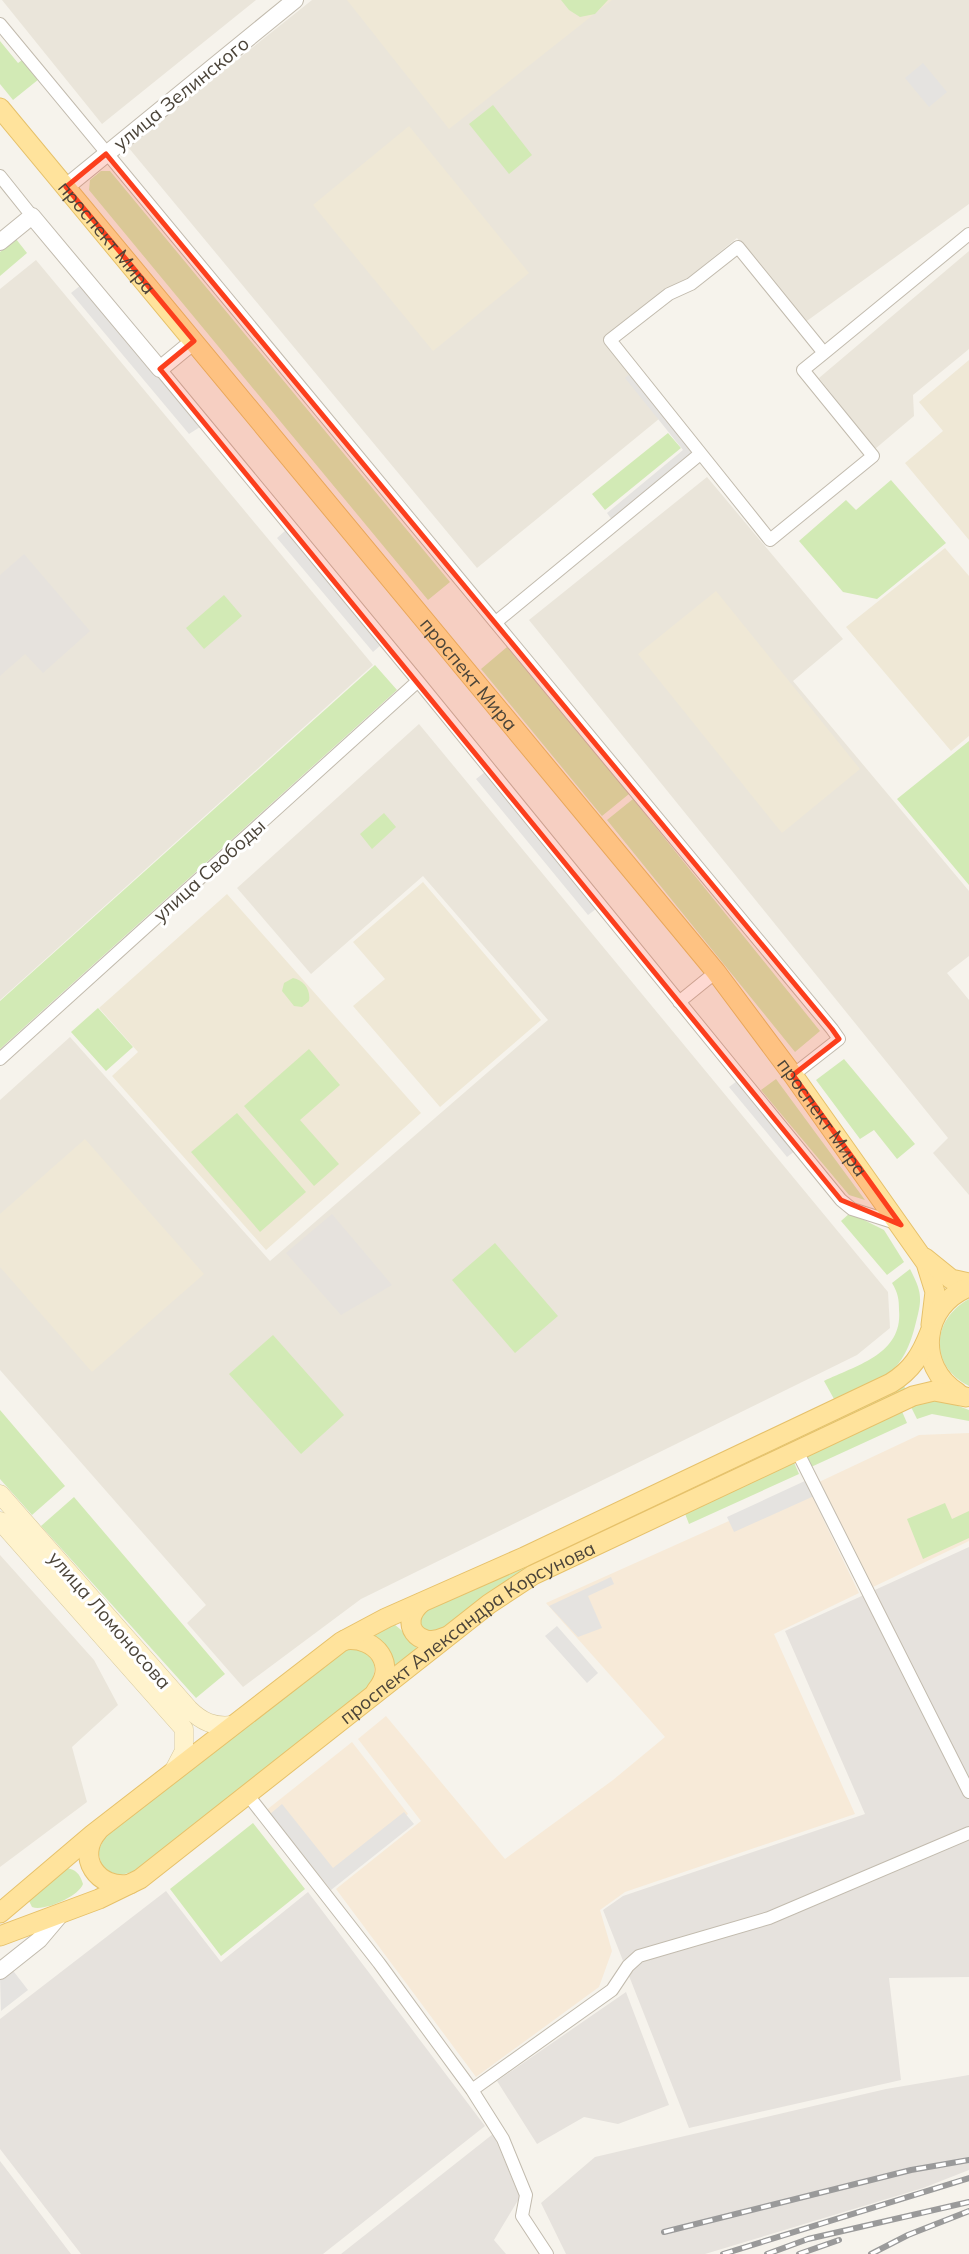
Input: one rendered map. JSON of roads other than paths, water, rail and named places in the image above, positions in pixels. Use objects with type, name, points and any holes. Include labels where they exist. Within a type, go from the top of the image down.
[{"type":"main road","name":"проспект Мира","points":[[0,108],[716,972],[920,1253],[931,1272],[935,1292],[930,1329]]},
{"type":"main road","name":"проспект Мира","points":[[920,1253],[943,1274],[969,1285]]},
{"type":"main road","points":[[967,1397],[947,1385],[934,1366],[929,1344],[930,1329],[941,1306],[969,1285]]},
{"type":"main road","name":"проспект Александра Корсунова","points":[[0,1913],[100,1829],[341,1642],[386,1618],[524,1558],[891,1383],[918,1359],[930,1329]]},
{"type":"main road","name":"проспект Александра Корсунова","points":[[0,1936],[61,1914],[135,1882],[489,1604],[533,1575],[796,1449],[920,1394],[943,1391],[967,1397]]},
{"type":"main road","name":"улица Ломоносова","points":[[0,1494],[190,1723]]},
{"type":"main road","name":"улица Ломоносова","points":[[0,1521],[190,1723]]},
{"type":"main road","points":[[421,1603],[411,1615],[411,1624],[419,1637],[434,1642],[452,1634]]},
{"type":"main road","points":[[341,1642],[358,1639],[379,1651],[385,1674],[374,1694]]},
{"type":"main road","points":[[173,1772],[184,1751],[190,1723],[232,1726]]},
{"type":"main road","points":[[100,1829],[92,1838],[88,1849],[89,1862],[95,1873],[104,1881],[117,1885],[135,1882]]},
{"type":"main road","points":[[56,1864],[65,1862],[78,1865],[86,1871],[90,1880],[86,1895],[61,1914]]},
{"type":"street","name":"улица Зелинского","points":[[66,187],[295,0]]},
{"type":"street","points":[[0,24],[839,1039],[793,1075]]},
{"type":"street","points":[[0,176],[418,681],[841,1200],[852,1209],[901,1225]]},
{"type":"street","points":[[0,242],[32,216]]},
{"type":"street","points":[[824,353],[737,247],[691,284],[669,294],[610,340],[769,540],[873,456],[803,370],[824,353],[969,234]]},
{"type":"street","points":[[160,369],[194,341]]},
{"type":"street","points":[[496,622],[700,454]]},
{"type":"street","name":"улица Свободы","points":[[0,1059],[418,681]]},
{"type":"street","points":[[679,1002],[716,972]]},
{"type":"street","points":[[796,1449],[905,1670],[969,1792]]},
{"type":"street","points":[[247,1794],[379,1963],[472,2090],[503,2139],[526,2194],[522,2217],[547,2254]]},
{"type":"street","points":[[472,2090],[612,1990],[628,1966],[639,1956],[769,1918],[969,1833]]},
{"type":"street","points":[[0,1971],[39,1940],[61,1914]]},
{"type":"railway","points":[[664,2232],[911,2170],[969,2160]]},
{"type":"railway","points":[[723,2254],[969,2178]]},
{"type":"railway","points":[[767,2254],[808,2239],[969,2202]]},
{"type":"railway","points":[[871,2254],[908,2235],[969,2211]]},
{"type":"railway","points":[[799,2254],[839,2240]]}]
